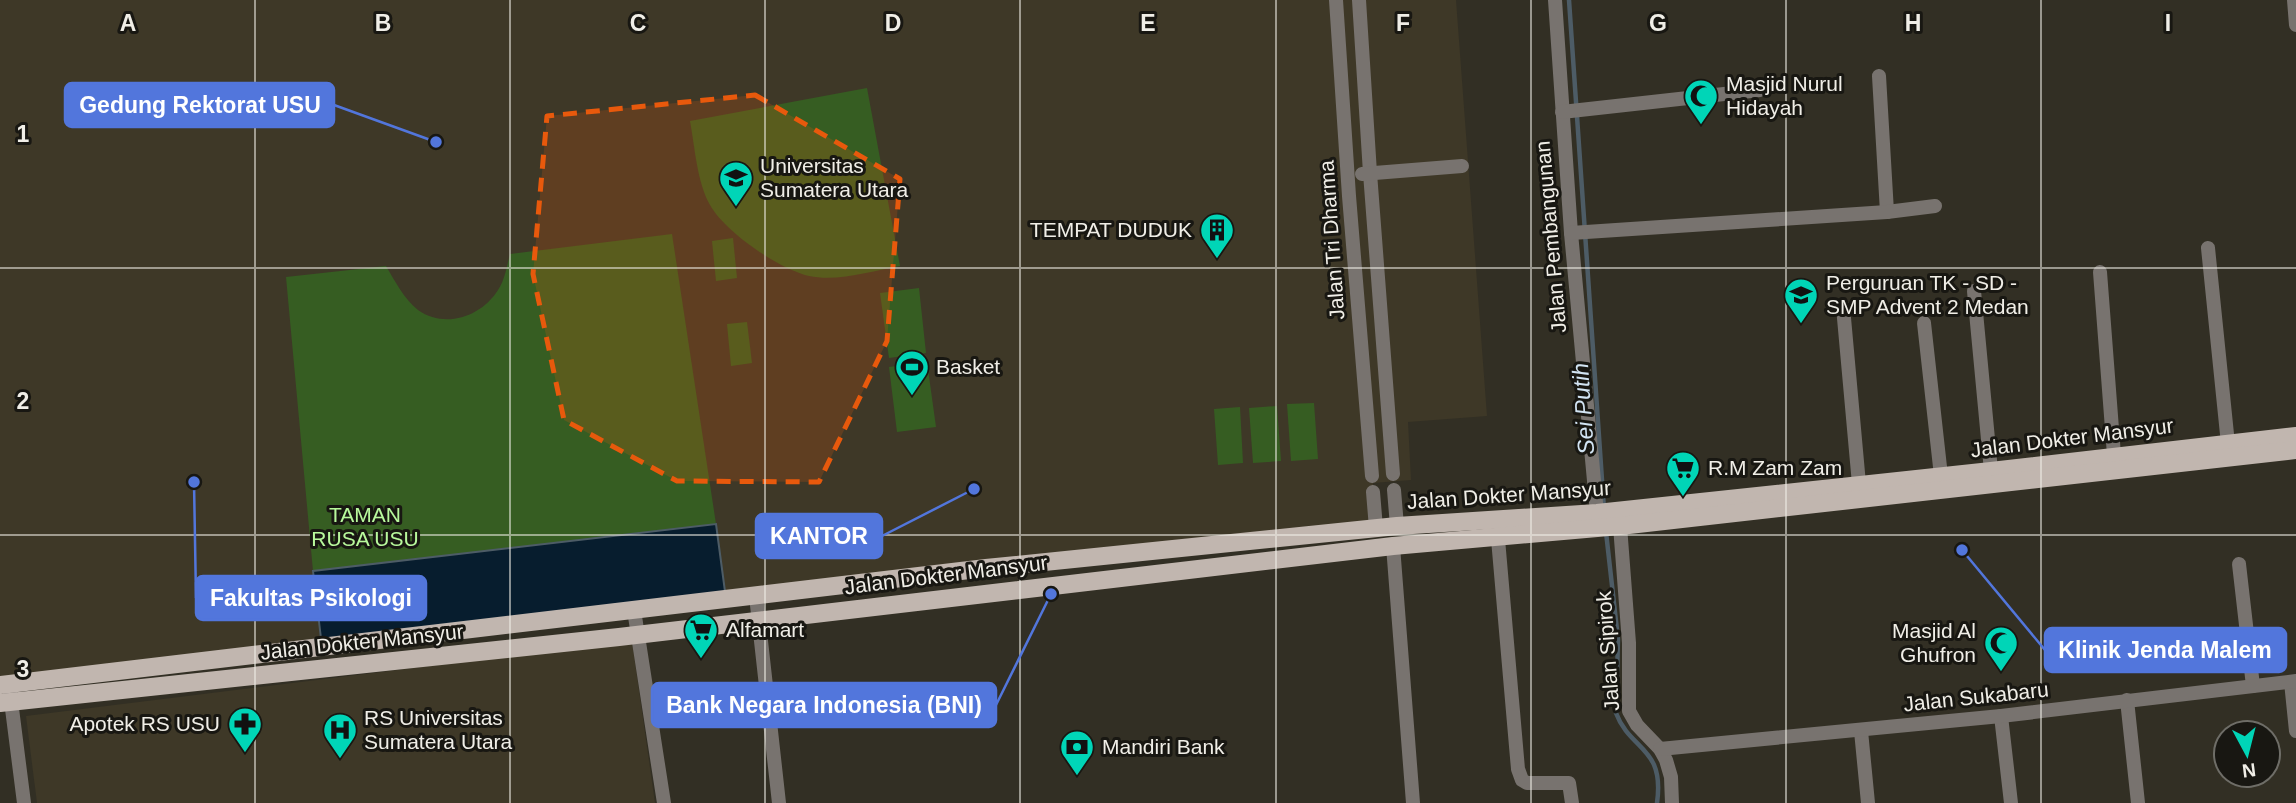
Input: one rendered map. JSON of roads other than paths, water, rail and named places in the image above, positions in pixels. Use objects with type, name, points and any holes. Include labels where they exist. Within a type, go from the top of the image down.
[{"type":"main road","name":"Jalan Dokter Mansyur","points":[[5,694],[324,670],[1393,546],[1498,539],[1607,519],[1859,484],[2296,436]]},
{"type":"main road","name":"Jalan Dokter Mansyur","points":[[5,694],[322,647],[986,568],[1397,526],[1607,519],[2296,450]]},
{"type":"street","name":"Jalan Tri Dharma","points":[[1336,0],[1347,174],[1372,477]]},
{"type":"street","name":"Jalan Tri Dharma","points":[[1359,0],[1392,474]]},
{"type":"street","name":"Jalan Pembangunan","points":[[1555,0],[1572,111],[1607,519]]},
{"type":"street","points":[[2294,0],[2296,25]]},
{"type":"street","points":[[1879,76],[1887,212]]},
{"type":"street","points":[[1572,111],[1760,90]]},
{"type":"street","points":[[1347,174],[1462,166]]},
{"type":"street","points":[[1581,232],[1887,212],[1935,206]]},
{"type":"street","points":[[2208,248],[2228,444]]},
{"type":"street","points":[[1355,270],[1377,269]]},
{"type":"street","points":[[2100,272],[2115,456]]},
{"type":"street","points":[[1974,291],[1991,471]]},
{"type":"street","points":[[1843,307],[1859,484]]},
{"type":"street","points":[[1924,323],[1941,476]]},
{"type":"street","points":[[1394,490],[1397,526]]},
{"type":"street","points":[[1373,492],[1376,528]]},
{"type":"street","name":"Jalan Sipirok","points":[[1607,519],[1629,643],[1629,711],[1637,725],[1660,750],[1671,777],[1672,803]]},
{"type":"street","points":[[1498,539],[1518,769],[1522,780],[1527,783],[1569,783],[1572,803]]},
{"type":"street","points":[[1393,546],[1413,803]]},
{"type":"street","points":[[2239,564],[2253,686]]},
{"type":"street","points":[[756,596],[779,803]]},
{"type":"street","points":[[726,599],[729,624]]},
{"type":"street","points":[[634,610],[664,803]]},
{"type":"street","points":[[322,647],[324,670]]},
{"type":"street","points":[[2293,682],[2296,731]]},
{"type":"street","name":"Jalan Sukabaru","points":[[1660,750],[2001,716],[2293,682]]},
{"type":"street","points":[[5,694],[24,803]]},
{"type":"street","points":[[2127,700],[2138,803]]},
{"type":"street","points":[[2001,716],[2011,803]]},
{"type":"street","points":[[1861,731],[1868,803]]},
{"type":"water","points":[[716,524],[726,599],[322,647],[313,571]]},
{"type":"waterway","name":"Sei Putih","points":[[1569,0],[1604,509]]},
{"type":"waterway","name":"Sei Putih","points":[[1606,532],[1618,639],[1616,713],[1629,735],[1651,759],[1658,784],[1657,803]]},
{"type":"place","name":"Masjid Nurul Hidayah","points":[[1701,126]]},
{"type":"place","name":"Gedung Rektorat USU","points":[[436,142]]},
{"type":"place","name":"Universitas Sumatera Utara","points":[[736,208]]},
{"type":"place","name":"TEMPAT DUDUK","points":[[1217,260]]},
{"type":"place","name":"Perguruan TK - SD - SMP Advent 2 Medan","points":[[1801,325]]},
{"type":"place","name":"Basket","points":[[912,397]]},
{"type":"place","name":"Fakultas Psikologi","points":[[194,482]]},
{"type":"place","name":"KANTOR","points":[[974,489]]},
{"type":"place","name":"R.M Zam Zam","points":[[1683,498]]},
{"type":"place","name":"Klinik Jenda Malem","points":[[1962,550]]},
{"type":"place","name":"Bank Negara Indonesia (BNI)","points":[[1051,594]]},
{"type":"place","name":"Alfamart","points":[[701,660]]},
{"type":"place","name":"Masjid Al Ghufron","points":[[2001,673]]},
{"type":"place","name":"Apotek RS USU","points":[[245,754]]},
{"type":"place","name":"RS Universitas Sumatera Utara","points":[[340,760]]},
{"type":"place","name":"Mandiri Bank","points":[[1077,777]]},
{"type":"park label","name":"TAMAN RUSA USU","points":[[365,527]]}]
